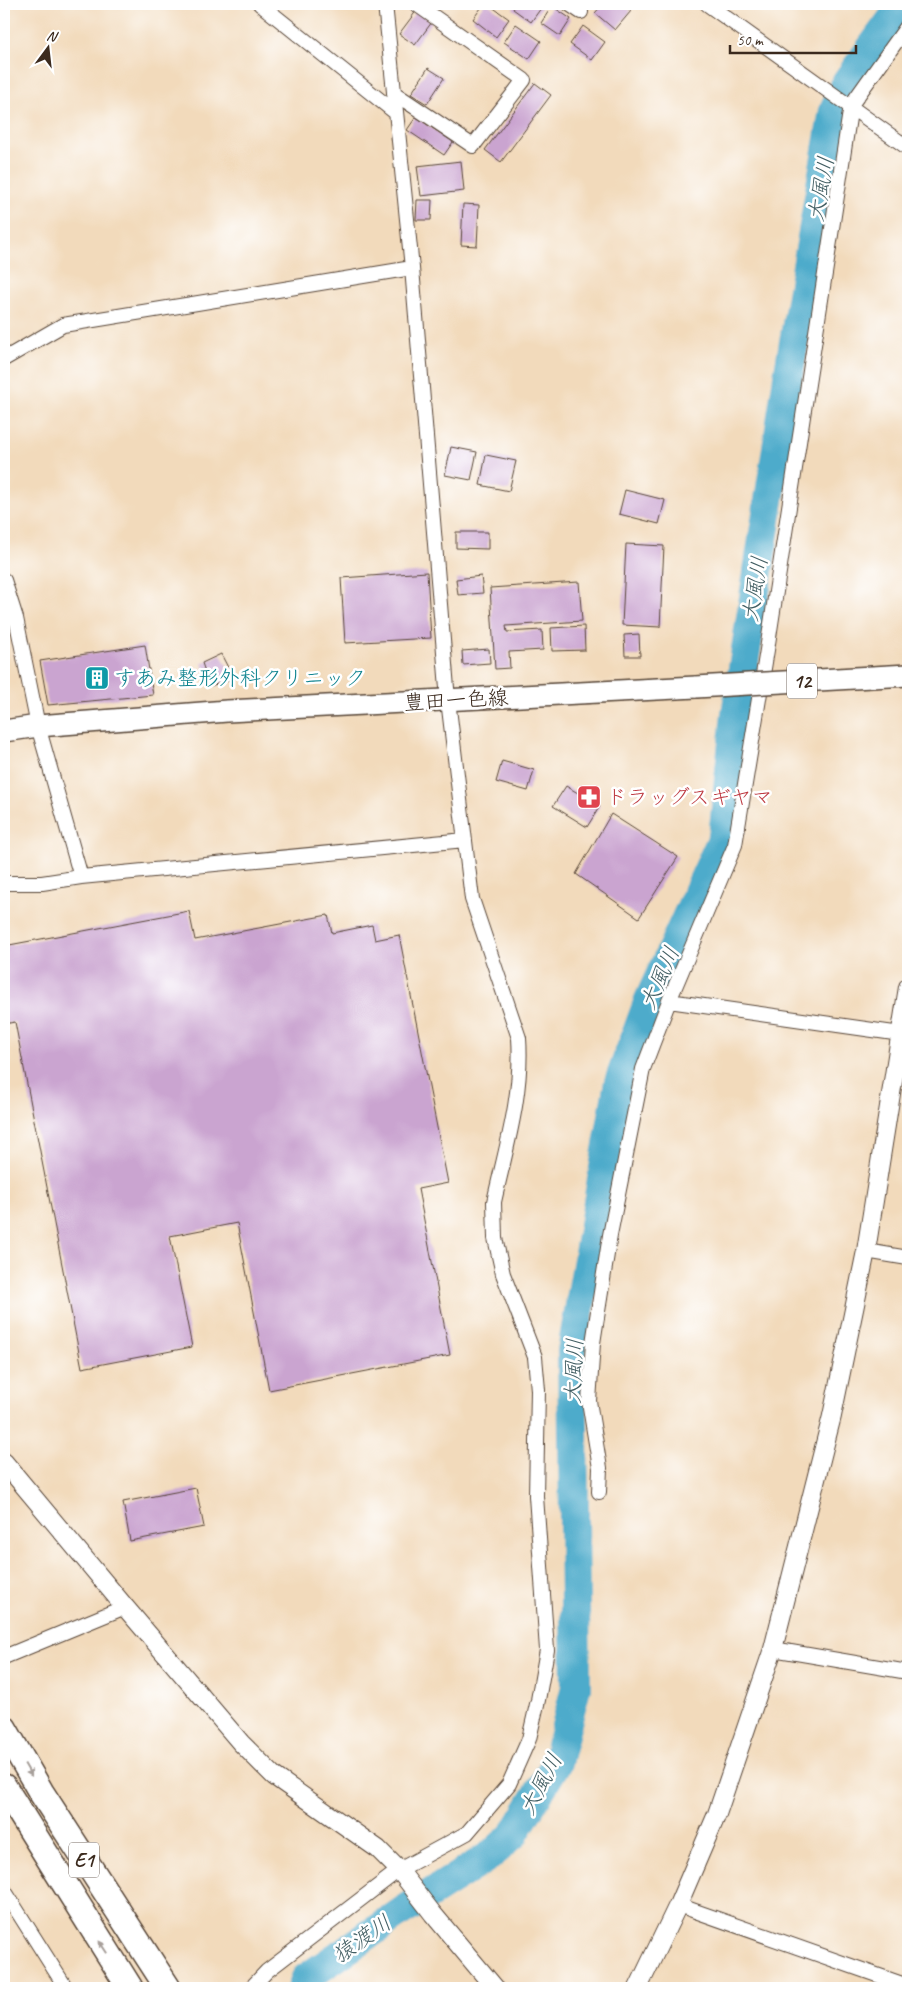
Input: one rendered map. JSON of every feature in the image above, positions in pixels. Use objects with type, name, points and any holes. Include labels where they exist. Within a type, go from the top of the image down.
[{"type":"highway","name":"E1","points":[[4,1728],[40,1792],[168,1988]]},
{"type":"highway","name":"E1","points":[[4,1787],[130,1988]]},
{"type":"highway","points":[[96,1880],[179,1988]]},
{"type":"main road","name":"豊田一色線","points":[[4,731],[38,726],[227,711],[908,675]]},
{"type":"street","points":[[260,4],[396,113]]},
{"type":"street","points":[[252,1988],[267,1970],[400,1870],[467,1833],[508,1784],[530,1739],[547,1650],[536,1496],[538,1390],[535,1357],[503,1274],[495,1238],[494,1220],[494,1202],[518,1088],[521,1062],[519,1038],[472,899],[448,700],[412,268],[385,4]]},
{"type":"street","points":[[394,93],[473,146],[524,80],[416,4]]},
{"type":"street","points":[[569,4],[581,12]]},
{"type":"street","points":[[707,4],[908,148]]},
{"type":"street","points":[[599,1492],[600,1468],[589,1401],[596,1314],[644,1069],[669,1001],[735,845],[767,650],[850,105],[908,25]]},
{"type":"street","points":[[4,359],[63,325],[412,268]]},
{"type":"street","points":[[4,580],[16,618],[38,726],[81,877]]},
{"type":"street","points":[[4,883],[42,883],[81,877],[465,840]]},
{"type":"street","points":[[638,1988],[678,1905],[717,1814],[773,1649],[832,1416],[866,1251],[904,1034],[908,988]]},
{"type":"street","points":[[669,1001],[904,1034]]},
{"type":"street","points":[[866,1251],[908,1258]]},
{"type":"street","points":[[4,1462],[241,1743],[274,1776],[378,1849],[400,1870],[433,1914],[496,1988]]},
{"type":"street","points":[[4,1657],[125,1607]]},
{"type":"street","points":[[773,1649],[908,1672]]},
{"type":"street","points":[[4,1890],[66,1988]]},
{"type":"street","points":[[678,1905],[908,1986]]},
{"type":"building","points":[[484,4],[488,4],[509,19],[496,37],[473,19]]},
{"type":"building","points":[[516,4],[544,4],[531,22],[513,9]]},
{"type":"building","points":[[603,4],[622,4],[631,11],[615,30],[595,13]]},
{"type":"building","points":[[552,6],[571,19],[560,36],[541,23]]},
{"type":"building","points":[[417,10],[432,22],[415,45],[399,34]]},
{"type":"building","points":[[516,24],[541,41],[529,59],[504,42]]},
{"type":"building","points":[[583,26],[605,42],[592,60],[570,44]]},
{"type":"building","points":[[428,68],[444,78],[427,104],[411,94]]},
{"type":"building","points":[[535,83],[551,95],[501,162],[485,150]]},
{"type":"building","points":[[416,117],[453,142],[444,155],[407,130]]},
{"type":"building","points":[[461,161],[464,191],[421,196],[417,166]]},
{"type":"building","points":[[417,200],[432,200],[431,220],[416,220]]},
{"type":"building","points":[[463,204],[479,205],[477,246],[461,245]]},
{"type":"building","points":[[451,447],[477,452],[471,480],[445,475]]},
{"type":"building","points":[[486,455],[516,461],[509,491],[480,485]]},
{"type":"building","points":[[625,490],[665,500],[659,524],[619,514]]},
{"type":"building","points":[[456,532],[488,532],[488,549],[456,548]]},
{"type":"building","points":[[626,544],[664,546],[660,627],[622,625]]},
{"type":"building","points":[[427,572],[431,638],[345,643],[341,578]]},
{"type":"building","points":[[481,576],[483,593],[458,595],[456,579]]},
{"type":"building","points":[[579,582],[582,621],[506,626],[507,632],[542,630],[543,650],[509,652],[510,668],[495,669],[490,588]]},
{"type":"building","points":[[584,626],[585,650],[552,651],[551,628]]},
{"type":"building","points":[[639,634],[640,656],[625,656],[624,635]]},
{"type":"building","name":"すあみ整形外科クリニック","points":[[145,645],[153,695],[48,705],[40,661]]},
{"type":"building","points":[[489,649],[490,663],[463,665],[462,651]]},
{"type":"building","points":[[221,654],[234,679],[210,686],[202,663]]},
{"type":"building","points":[[502,761],[534,770],[528,791],[496,782]]},
{"type":"building","points":[[566,786],[600,806],[587,827],[553,806]]},
{"type":"building","points":[[611,814],[678,857],[639,918],[576,874]]},
{"type":"building","points":[[189,911],[195,940],[328,915],[332,933],[372,925],[375,940],[399,935],[448,1183],[418,1189],[450,1355],[269,1390],[237,1223],[170,1236],[192,1347],[82,1368],[15,1022],[4,1024],[4,946]]},
{"type":"building","points":[[196,1488],[204,1527],[130,1541],[123,1502]]},
{"type":"waterway","name":"大風川","points":[[302,1988],[306,1978],[403,1911],[491,1855],[514,1834],[557,1762],[576,1687],[572,1351],[619,1082],[649,1000],[723,837],[736,714],[788,377],[834,110],[847,81],[903,4]]},
{"type":"place","name":"すあみ整形外科クリニック","points":[[97,678]]},
{"type":"place","name":"ドラッグスギヤマ","points":[[589,797]]},
{"type":"water label","name":"猿渡川","points":[[362,1939]]}]
